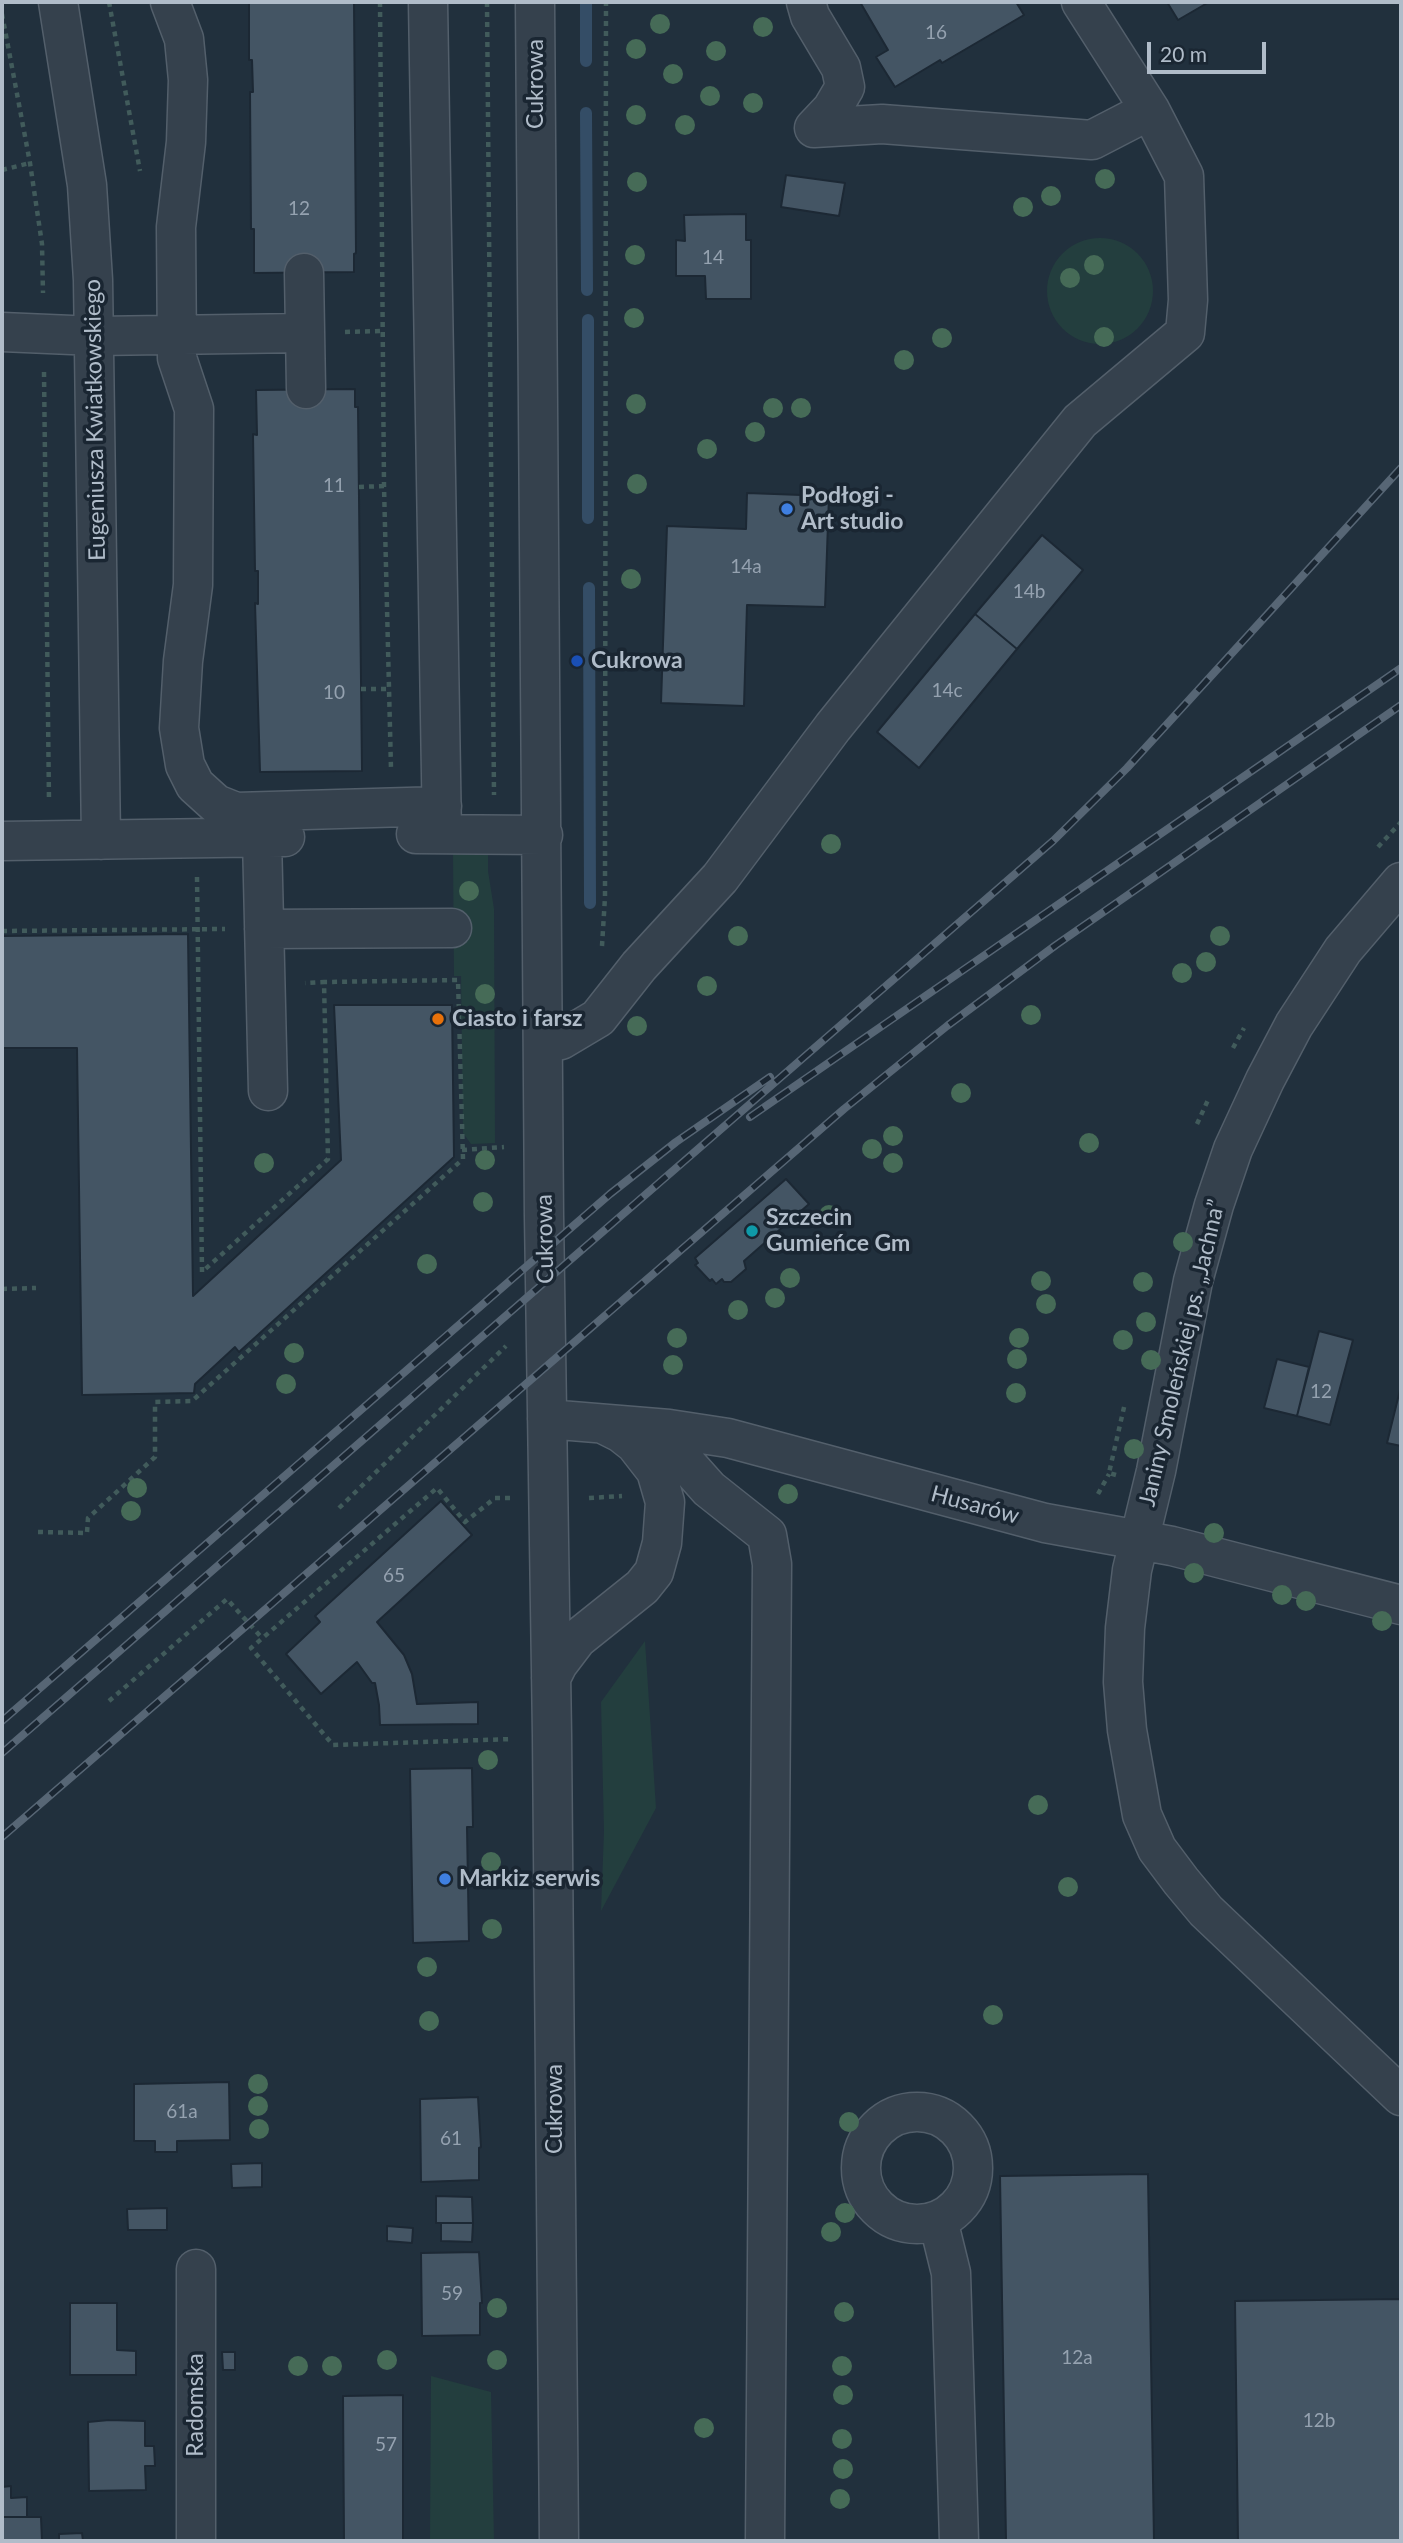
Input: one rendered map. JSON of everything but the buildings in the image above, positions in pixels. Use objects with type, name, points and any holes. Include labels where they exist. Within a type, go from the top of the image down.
[{"type":"street","name":"Eugeniusza Kwiatkowskiego","points":[[58,2],[87,186],[95,336],[101,841]]},
{"type":"street","points":[[170,2],[184,39],[188,80],[186,142],[176,227],[177,358],[194,409],[193,585],[183,661],[179,728],[186,765],[195,785],[216,804],[236,812],[442,820],[543,835]]},
{"type":"street","points":[[428,2],[442,820]]},
{"type":"street","name":"Cukrowa","points":[[535,2],[559,2541]]},
{"type":"street","points":[[806,2],[810,16],[841,68],[845,88],[832,109],[814,128],[882,124],[1092,140],[1150,110]]},
{"type":"street","points":[[543,1044],[561,1040],[598,1018],[639,966],[720,878],[832,727],[1080,421],[1185,333],[1188,300],[1184,176],[1150,110],[1081,2]]},
{"type":"street","points":[[304,273],[306,389]]},
{"type":"street","points":[[2,332],[95,336],[303,333]]},
{"type":"street","points":[[2,841],[262,838],[442,820]]},
{"type":"street","points":[[262,838],[268,1091]]},
{"type":"street","name":"Janiny Smoleńskiej ps. „Jachna”","points":[[1401,882],[1343,950],[1294,1025],[1233,1149],[1214,1205],[1194,1281],[1132,1570],[1125,1628],[1123,1682],[1127,1730],[1142,1815],[1157,1849],[1206,1911],[1401,2096]]},
{"type":"street","points":[[264,929],[452,928]]},
{"type":"street","name":"Husarów","points":[[547,1419],[669,1429],[728,1438],[1045,1523],[1140,1540],[1401,1605]]},
{"type":"street","points":[[551,1678],[562,1657],[577,1639],[642,1587],[653,1572],[662,1543],[665,1502],[656,1471],[635,1444],[601,1423]]},
{"type":"street","points":[[669,1429],[684,1461],[709,1489],[767,1535],[772,1564],[765,2541]]},
{"type":"street","points":[[938,2220],[951,2273],[959,2541]]},
{"type":"street","name":"Radomska","points":[[196,2269],[196,2541]]},
{"type":"path","points":[[380,2],[384,486],[391,780]]},
{"type":"path","points":[[602,951],[606,897],[606,2]]},
{"type":"path","points":[[2,14],[30,163],[41,244],[50,841]]},
{"type":"path","points":[[2,170],[30,163]]},
{"type":"path","points":[[341,332],[382,331]]},
{"type":"path","points":[[359,487],[384,486]]},
{"type":"path","points":[[361,689],[389,689]]},
{"type":"path","points":[[49,791],[100,790]]},
{"type":"path","points":[[2,931],[264,929]]},
{"type":"path","points":[[38,1532],[87,1533],[88,1518],[155,1457],[155,1402],[192,1401],[463,1159],[458,981],[324,982]]},
{"type":"path","points":[[462,1150],[508,1147]]},
{"type":"path","points":[[2,1289],[36,1288]]},
{"type":"path","points":[[339,1508],[507,1346]]},
{"type":"path","points":[[512,1511],[512,1498],[495,1498],[466,1522],[437,1488],[251,1648],[334,1745],[552,1736]]},
{"type":"path","points":[[109,1701],[227,1599],[262,1639]]},
{"type":"path","points":[[510,1726],[510,1753]]},
{"type":"green space","points":[[1100,238],[1120,242],[1137,254],[1149,271],[1153,291],[1149,311],[1137,328],[1120,340],[1100,344],[1080,340],[1063,328],[1051,311],[1047,291],[1051,271],[1063,254],[1080,242]]},
{"type":"green space","points":[[488,852],[494,909],[495,1143],[471,1144],[463,1133],[461,976],[454,976],[453,853]]},
{"type":"green space","points":[[645,1641],[656,1808],[601,1911],[604,1831],[601,1702]]},
{"type":"green space","points":[[431,2376],[491,2392],[494,2541],[430,2541]]},
{"type":"waterway","points":[[586,2],[586,61]]},
{"type":"waterway","points":[[586,113],[587,290]]},
{"type":"waterway","points":[[588,320],[588,518]]},
{"type":"waterway","points":[[589,588],[590,903]]},
{"type":"railway","points":[[2,1753],[1053,841],[1127,768],[1401,468]]},
{"type":"railway","points":[[750,1117],[1401,668]]},
{"type":"railway","points":[[2,1837],[844,1109],[947,1026],[1056,945],[1401,705]]},
{"type":"railway","points":[[2,1721],[610,1194],[676,1142],[770,1077]]},
{"type":"place","name":"Podłogi - Art studio","points":[[787,509]]},
{"type":"place","name":"Cukrowa","points":[[577,661]]},
{"type":"place","name":"Ciasto i farsz","points":[[438,1019]]},
{"type":"place","name":"Szczecin Gumieńce Gm","points":[[752,1231]]},
{"type":"place","name":"Markiz serwis","points":[[445,1879]]}]
